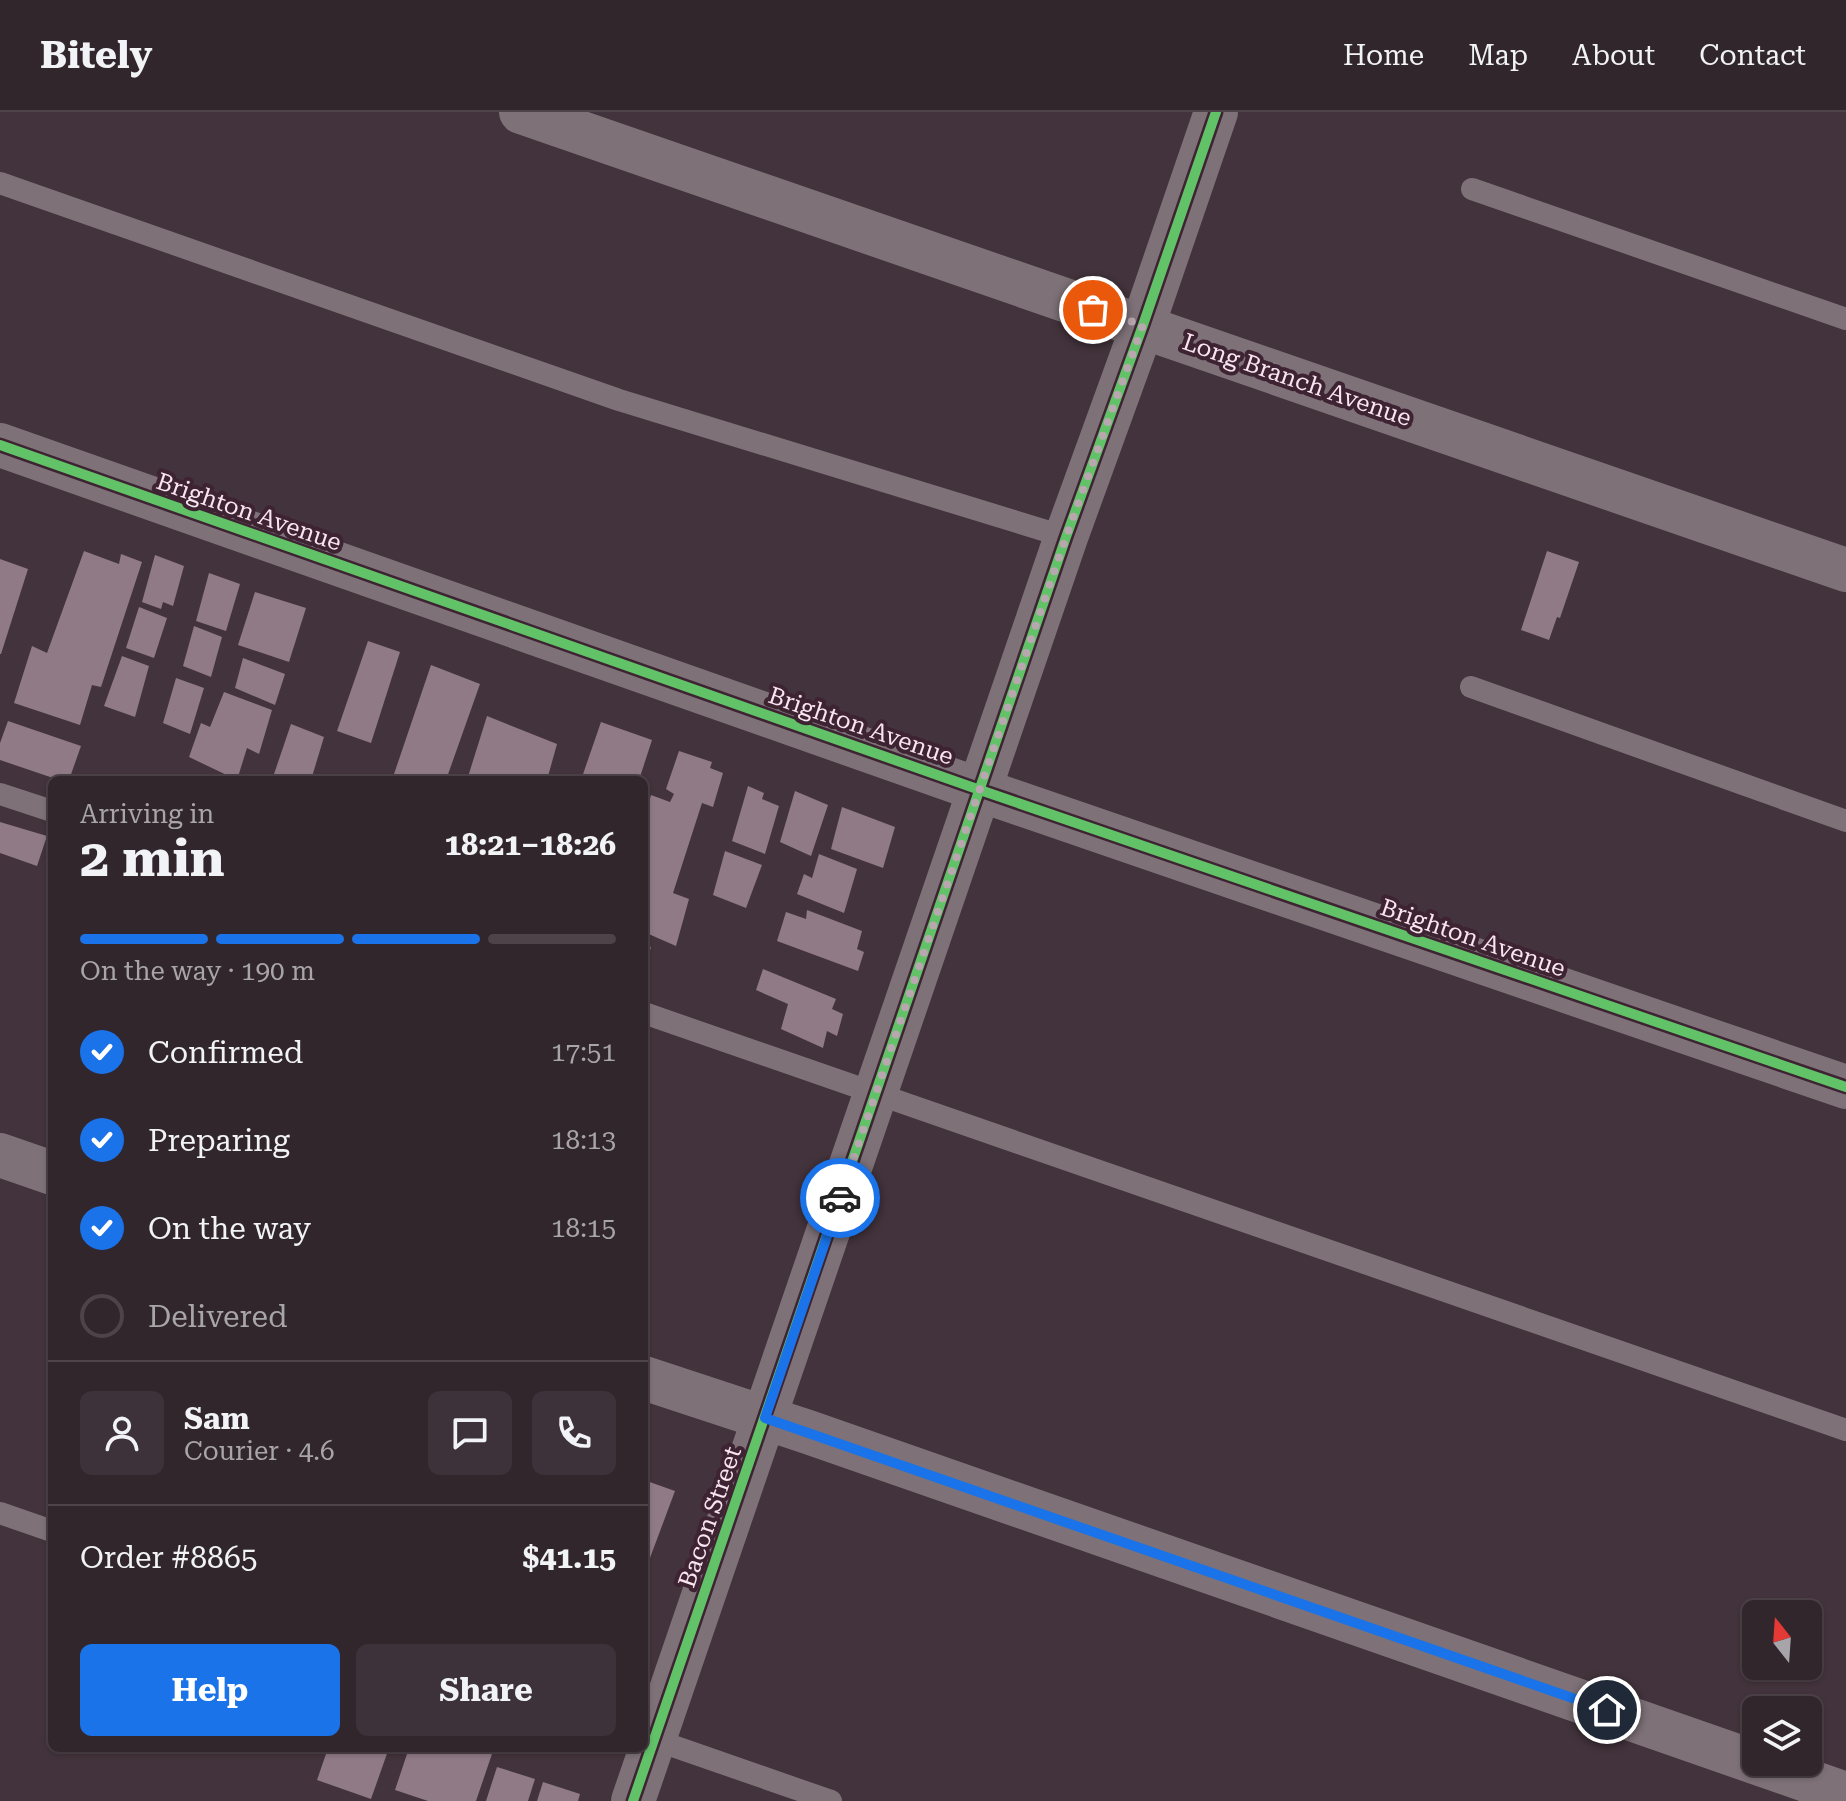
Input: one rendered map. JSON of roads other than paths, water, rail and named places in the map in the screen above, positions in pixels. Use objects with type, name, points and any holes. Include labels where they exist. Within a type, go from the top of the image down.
[{"type":"street","name":"Long Branch Avenue","points":[[521,112],[1846,570]]},
{"type":"street","name":"Bacon Street","points":[[649,1738],[765,1418],[1066,537],[1216,112]]},
{"type":"street","name":"Brighton Avenue","points":[[0,445],[980,790],[1846,1087]]},
{"type":"street","points":[[0,1155],[48,1172]]},
{"type":"street","points":[[648,1379],[1846,1794]]},
{"type":"street","name":"Bacon Street","points":[[633,1801],[645,1752]]},
{"type":"lane","points":[[0,183],[619,400],[1066,537]]},
{"type":"lane","points":[[1472,189],[1846,319]]},
{"type":"lane","points":[[1471,687],[1846,821]]},
{"type":"lane","points":[[0,794],[48,810]]},
{"type":"lane","points":[[648,1014],[1846,1430]]},
{"type":"lane","points":[[0,1513],[48,1530]]},
{"type":"lane","points":[[649,1738],[831,1801]]}]
